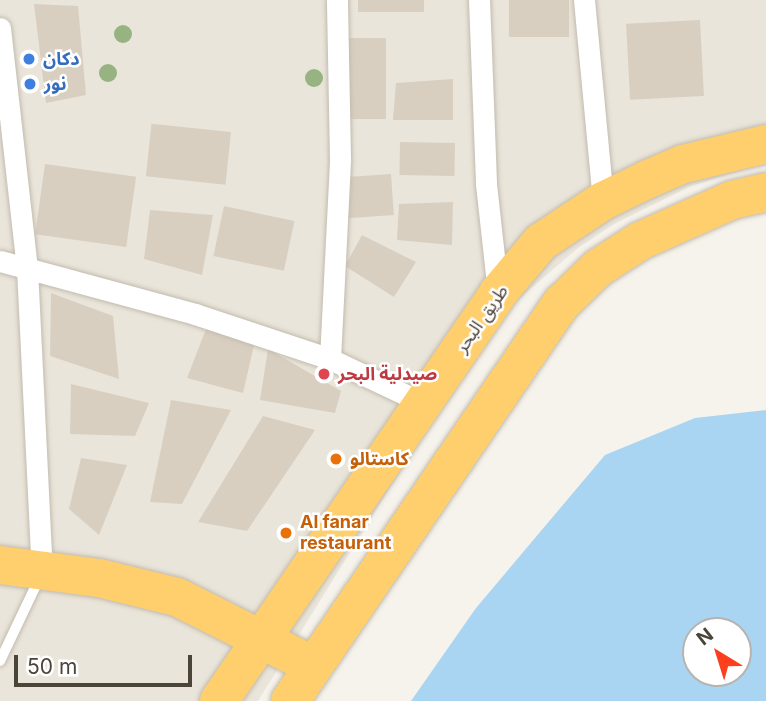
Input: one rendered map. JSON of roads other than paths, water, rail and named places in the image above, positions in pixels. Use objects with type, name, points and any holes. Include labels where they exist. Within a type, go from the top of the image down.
[{"type":"highway","name":"طريق البحر","points":[[219,701],[425,404],[498,293],[541,242],[603,201],[683,164],[766,144]]},
{"type":"highway","points":[[290,701],[562,303],[598,268],[640,241],[720,204],[766,192]]},
{"type":"highway","points":[[0,565],[99,578],[177,597],[314,666]]},
{"type":"street","points":[[330,359],[340,186],[337,0]]},
{"type":"street","points":[[479,0],[486,184],[498,293]]},
{"type":"street","points":[[584,0],[603,201]]},
{"type":"street","points":[[0,28],[27,268],[42,572]]},
{"type":"street","points":[[0,261],[195,314],[330,359],[425,404]]},
{"type":"lane","points":[[0,662],[42,572]]},
{"type":"water","points":[[766,410],[766,701],[411,701],[476,608],[605,455],[695,418]]},
{"type":"place","name":"دكان","points":[[29,59]]},
{"type":"place","name":"نور","points":[[30,84]]},
{"type":"place","name":"صيدلية البحر","points":[[324,374]]},
{"type":"place","name":"كاستالو","points":[[336,459]]},
{"type":"place","name":"Al fanar restaurant","points":[[286,533]]}]
